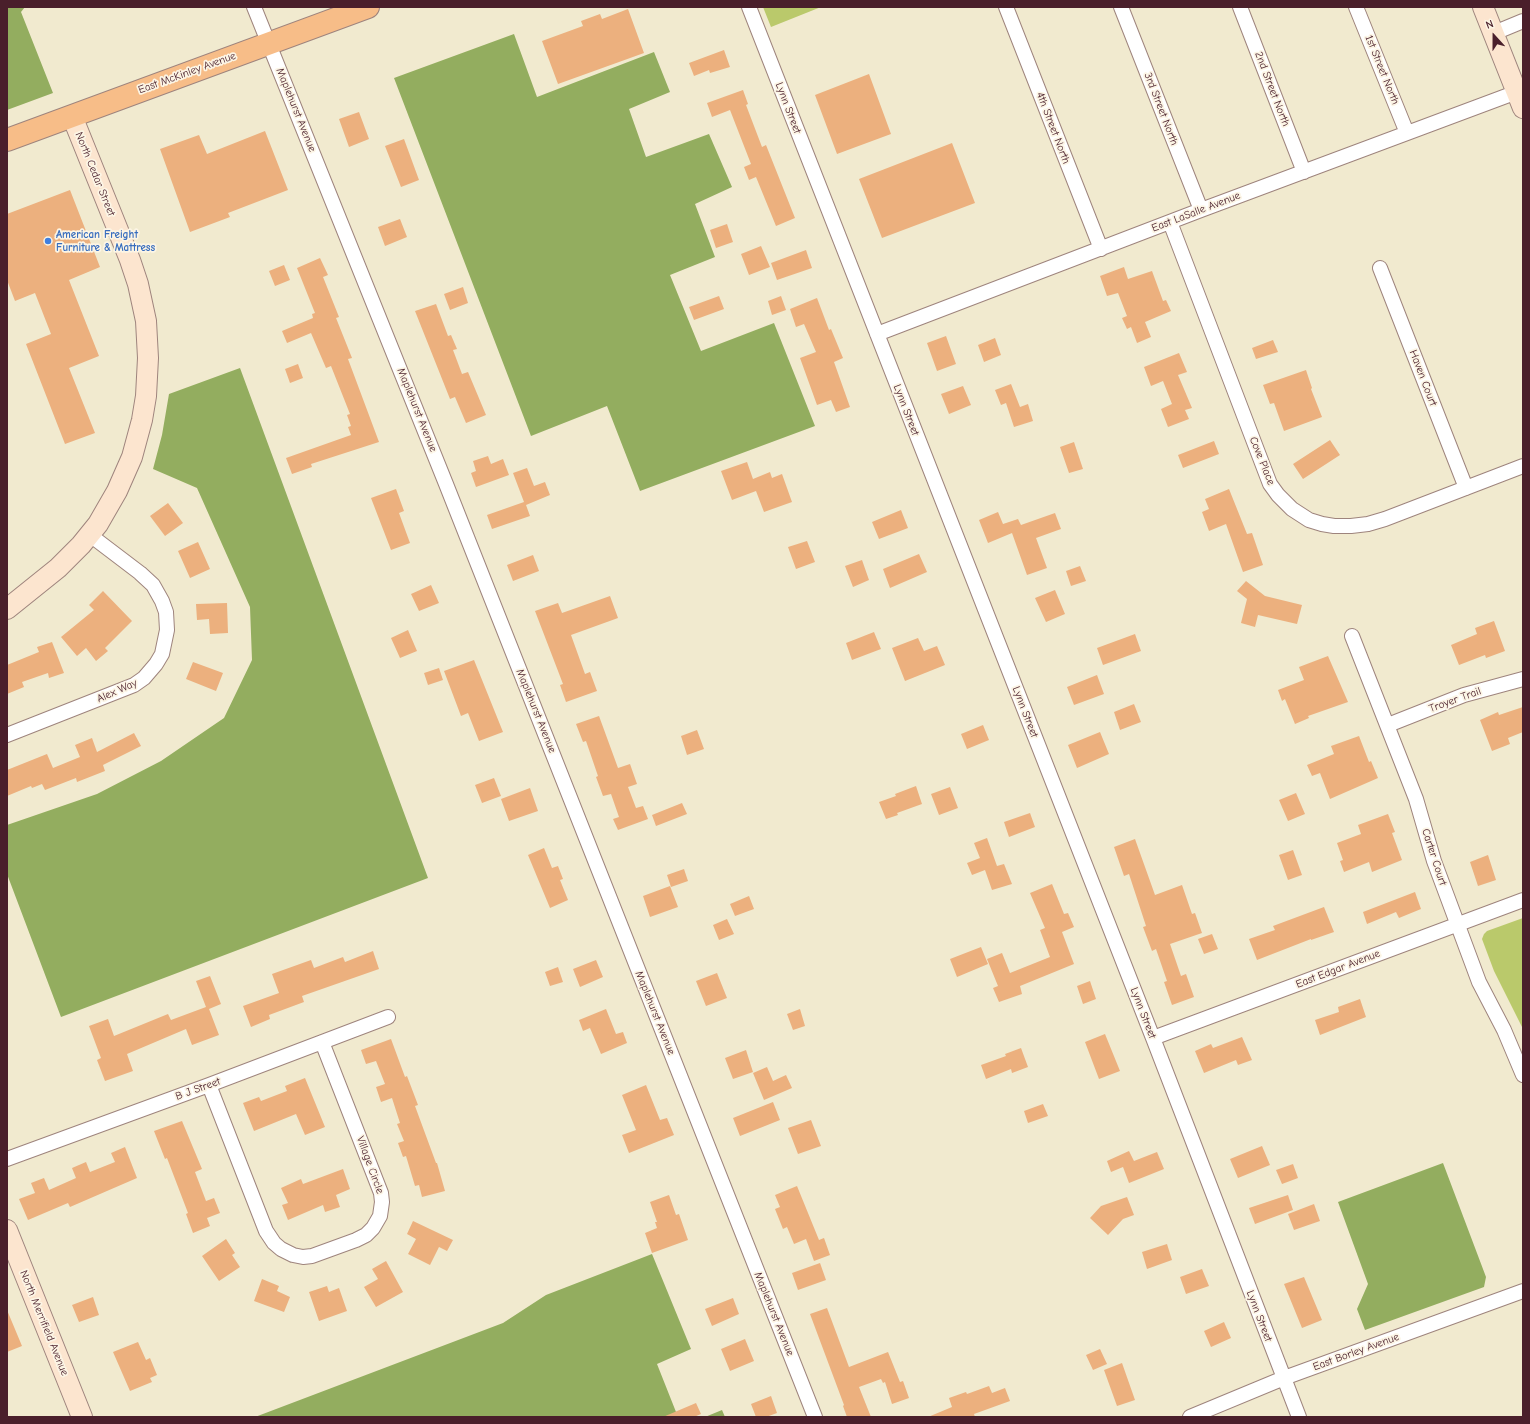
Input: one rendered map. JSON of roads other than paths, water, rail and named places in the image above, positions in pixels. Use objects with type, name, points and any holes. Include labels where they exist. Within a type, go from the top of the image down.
[{"type":"main road","name":"East McKinley Avenue","points":[[7,140],[368,7]]},
{"type":"street","name":"Maplehurst Avenue","points":[[254,7],[446,484],[815,1417]]},
{"type":"street","name":"Lynn Street","points":[[749,7],[1153,1038],[1299,1417]]},
{"type":"street","name":"4th Street North","points":[[1006,7],[1101,249]]},
{"type":"street","name":"3rd Street North","points":[[1122,7],[1201,210]]},
{"type":"street","name":"2nd Street North","points":[[1240,7],[1304,172]]},
{"type":"street","name":"1st Street North","points":[[1356,7],[1407,133]]},
{"type":"street","points":[[1483,7],[1520,100]]},
{"type":"street","points":[[1494,33],[1523,21]]},
{"type":"street","name":"East LaSalle Avenue","points":[[877,334],[1407,133],[1520,100]]},
{"type":"street","name":"North Cedar Street","points":[[7,609],[58,568],[90,535],[117,491],[132,457],[142,420],[145,402],[148,358],[146,321],[138,284],[130,260],[72,116]]},
{"type":"street","name":"Cove Place","points":[[1170,222],[1270,484],[1278,495],[1292,509],[1309,520],[1322,524],[1334,526],[1357,525],[1385,519],[1523,466]]},
{"type":"street","name":"Haven Court","points":[[1380,268],[1466,488]]},
{"type":"street","name":"Alex Way","points":[[7,735],[134,685],[144,678],[162,654],[168,630],[166,612],[153,585],[140,573],[90,535]]},
{"type":"street","name":"Carter Court","points":[[1352,636],[1416,799],[1434,861],[1479,982],[1504,1030],[1523,1075]]},
{"type":"street","name":"Troyer Trail","points":[[1388,725],[1464,695],[1523,679]]},
{"type":"street","name":"East Edgar Avenue","points":[[1153,1038],[1523,900]]},
{"type":"street","name":"B J Street","points":[[7,1159],[209,1085],[388,1017]]},
{"type":"street","name":"Village Circle","points":[[209,1085],[266,1231],[274,1243],[281,1249],[293,1255],[303,1257],[312,1256],[356,1240],[369,1232],[380,1216],[382,1202],[381,1193],[322,1042]]},
{"type":"street","name":"North Merrifield Avenue","points":[[7,1230],[82,1417]]},
{"type":"street","name":"East Borley Avenue","points":[[1190,1417],[1284,1378],[1523,1291]]},
{"type":"place","name":"American Freight Furniture & Mattress","points":[[48,241]]}]
